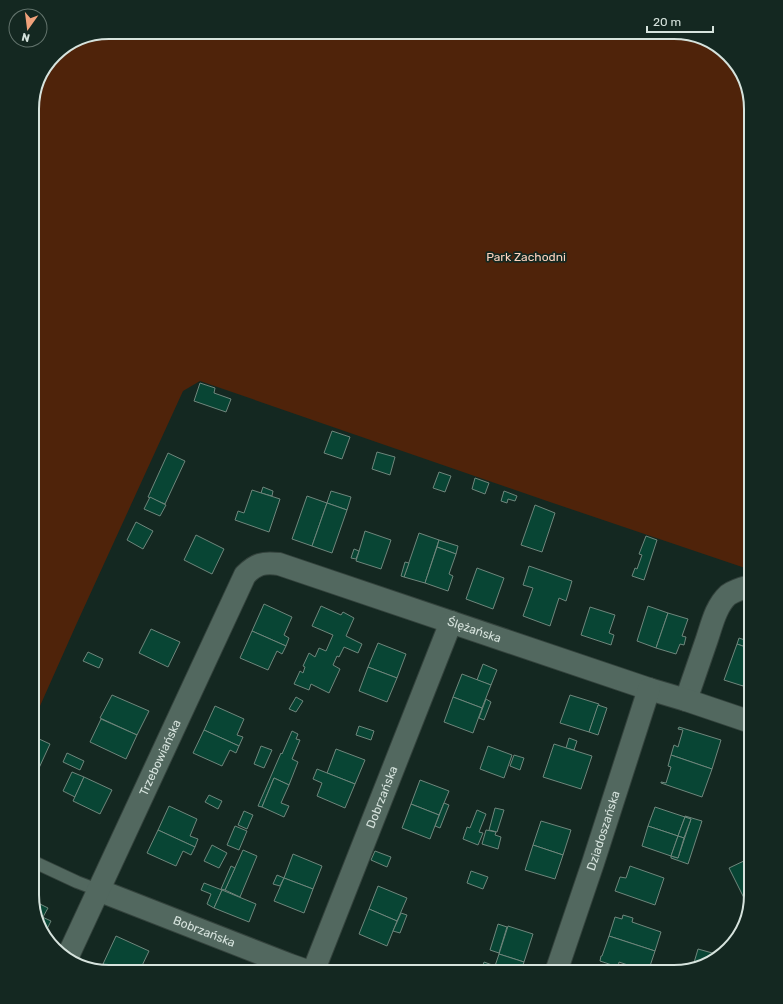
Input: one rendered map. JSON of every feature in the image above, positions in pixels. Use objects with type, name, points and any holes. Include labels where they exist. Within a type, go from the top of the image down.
[{"type":"street","name":"Ślężańska","points":[[261,564],[279,564],[744,720]]},
{"type":"street","name":"Trzebowiańska","points":[[69,953],[245,575],[252,568],[261,564]]},
{"type":"street","points":[[686,700],[716,612],[728,595],[744,587]]},
{"type":"street","name":"Dobrzańska","points":[[316,965],[451,622]]},
{"type":"street","name":"Dziadoszańska","points":[[558,965],[649,689]]},
{"type":"street","name":"Bobrzańska","points":[[98,890],[290,965]]},
{"type":"lane","points":[[39,864],[98,890]]},
{"type":"green space","name":"Park Zachodni","points":[[105,39],[678,39],[692,41],[709,48],[732,70],[742,91],[744,110],[744,568],[200,381],[183,391],[39,708],[39,105],[41,91],[46,78],[51,70],[70,51],[91,41]]},
{"type":"building","points":[[200,383],[215,388],[214,393],[231,399],[226,412],[194,401]]},
{"type":"building","points":[[332,431],[350,437],[342,459],[324,453]]},
{"type":"building","points":[[377,452],[395,457],[390,475],[372,469]]},
{"type":"building","points":[[168,453],[185,461],[165,504],[148,497]]},
{"type":"building","points":[[439,472],[451,476],[445,492],[433,488]]},
{"type":"building","points":[[475,478],[489,483],[485,494],[472,489]]},
{"type":"building","points":[[263,487],[273,491],[272,496],[261,493]]},
{"type":"building","points":[[252,490],[280,499],[269,532],[235,520],[238,511],[244,513]]},
{"type":"building","points":[[331,491],[351,497],[347,510],[327,503]]},
{"type":"building","points":[[504,491],[517,496],[515,501],[508,499],[507,503],[501,501]]},
{"type":"building","points":[[307,496],[327,503],[312,546],[292,539]]},
{"type":"building","points":[[150,497],[166,505],[160,516],[144,509]]},
{"type":"building","points":[[327,503],[347,510],[332,553],[312,546]]},
{"type":"building","points":[[535,505],[555,513],[542,552],[521,545]]},
{"type":"building","points":[[136,522],[153,531],[143,549],[127,540]]},
{"type":"building","points":[[365,531],[391,540],[381,569],[356,561]]},
{"type":"building","points":[[419,533],[439,540],[425,583],[404,577]]},
{"type":"building","points":[[196,535],[224,549],[212,574],[184,560]]},
{"type":"building","points":[[646,536],[657,540],[644,580],[632,576],[635,568],[637,569],[642,555],[639,554]]},
{"type":"building","points":[[439,540],[458,546],[456,554],[437,547]]},
{"type":"building","points":[[437,547],[456,554],[449,574],[453,576],[448,591],[425,583]]},
{"type":"building","points":[[354,549],[359,551],[356,559],[351,558]]},
{"type":"building","points":[[405,562],[409,563],[404,577],[401,576]]},
{"type":"building","points":[[529,566],[572,581],[566,601],[559,598],[550,626],[523,616],[533,588],[523,585]]},
{"type":"building","points":[[477,568],[504,578],[493,609],[466,599]]},
{"type":"building","points":[[264,604],[292,617],[284,635],[289,638],[286,646],[252,631]]},
{"type":"building","points":[[321,606],[341,615],[343,612],[354,618],[346,636],[362,644],[358,653],[344,647],[339,657],[337,656],[333,665],[340,669],[329,693],[311,684],[309,690],[294,684],[300,671],[303,673],[305,667],[303,666],[309,653],[315,657],[319,648],[326,651],[333,635],[312,626]]},
{"type":"building","points":[[648,606],[668,613],[656,648],[637,641]]},
{"type":"building","points":[[590,607],[615,615],[609,633],[614,635],[611,645],[581,635]]},
{"type":"building","points":[[668,613],[688,619],[682,636],[686,637],[684,645],[680,644],[676,654],[656,648]]},
{"type":"building","points":[[151,629],[180,642],[168,667],[139,653]]},
{"type":"building","points":[[252,631],[286,646],[282,654],[277,651],[268,670],[240,658]]},
{"type":"building","points":[[739,638],[744,640],[744,646],[737,644]]},
{"type":"building","points":[[378,643],[406,654],[397,678],[368,667]]},
{"type":"building","points":[[737,644],[744,646],[743,686],[724,680]]},
{"type":"building","points":[[88,652],[103,659],[99,668],[83,661]]},
{"type":"building","points":[[483,664],[497,670],[491,685],[477,680]]},
{"type":"building","points":[[368,667],[397,678],[387,702],[359,691]]},
{"type":"building","points":[[462,674],[491,685],[482,708],[453,697]]},
{"type":"building","points":[[112,695],[149,711],[137,735],[100,718]]},
{"type":"building","points":[[570,695],[599,704],[589,732],[560,723]]},
{"type":"building","points":[[296,697],[303,701],[296,712],[289,709]]},
{"type":"building","points":[[453,697],[482,708],[473,733],[444,722]]},
{"type":"building","points":[[486,699],[491,702],[484,720],[479,718]]},
{"type":"building","points":[[598,705],[607,708],[598,735],[589,732]]},
{"type":"building","points":[[215,706],[244,719],[237,735],[243,737],[239,746],[204,730]]},
{"type":"building","points":[[101,719],[137,735],[126,759],[90,742]]},
{"type":"building","points":[[359,726],[374,731],[371,740],[356,735]]},
{"type":"building","points":[[679,727],[721,740],[712,769],[671,755],[674,745],[678,747],[683,730],[678,729]]},
{"type":"building","points":[[204,730],[239,746],[236,753],[230,750],[222,766],[193,753]]},
{"type":"building","points":[[292,731],[298,734],[296,739],[300,740],[292,759],[298,762],[289,785],[274,778],[262,807],[258,806],[281,753],[282,754]]},
{"type":"building","points":[[569,738],[577,741],[574,750],[566,748]]},
{"type":"building","points":[[39,739],[50,744],[39,768]]},
{"type":"building","points":[[554,744],[592,756],[581,789],[543,777]]},
{"type":"building","points":[[261,746],[272,750],[264,768],[254,764]]},
{"type":"building","points":[[488,746],[512,755],[504,778],[480,769]]},
{"type":"building","points":[[336,749],[365,760],[355,784],[327,773]]},
{"type":"building","points":[[67,753],[84,761],[80,770],[63,762]]},
{"type":"building","points":[[514,755],[524,758],[520,770],[510,766]]},
{"type":"building","points":[[671,755],[712,769],[702,797],[661,783],[666,783],[671,767],[668,766]]},
{"type":"building","points":[[317,769],[355,784],[345,808],[317,796],[322,783],[313,779]]},
{"type":"building","points":[[72,772],[84,777],[75,797],[63,791]]},
{"type":"building","points":[[84,777],[112,790],[100,814],[73,801]]},
{"type":"building","points":[[274,778],[289,785],[281,803],[289,806],[284,817],[262,807]]},
{"type":"building","points":[[420,780],[449,791],[439,815],[411,804]]},
{"type":"building","points":[[209,795],[222,801],[218,809],[205,802]]},
{"type":"building","points":[[444,803],[449,805],[440,828],[435,826]]},
{"type":"building","points":[[411,804],[439,815],[430,839],[402,828]]},
{"type":"building","points":[[169,806],[197,819],[190,836],[198,839],[195,847],[158,830]]},
{"type":"building","points":[[655,807],[685,817],[678,836],[648,826]]},
{"type":"building","points":[[495,808],[504,810],[497,832],[489,830]]},
{"type":"building","points":[[477,810],[486,814],[479,832],[483,833],[478,845],[463,839],[467,827],[470,828]]},
{"type":"building","points":[[244,811],[253,815],[247,829],[238,825]]},
{"type":"building","points":[[685,816],[702,821],[688,864],[671,858],[671,856],[678,858],[691,819]]},
{"type":"building","points":[[685,817],[691,819],[684,838],[678,836]]},
{"type":"building","points":[[541,821],[571,830],[563,855],[533,845]]},
{"type":"building","points":[[235,826],[247,831],[239,850],[227,845]]},
{"type":"building","points":[[648,826],[678,836],[671,856],[642,846]]},
{"type":"building","points":[[158,830],[195,847],[191,855],[183,851],[176,866],[147,853]]},
{"type":"building","points":[[486,830],[496,832],[495,835],[501,837],[498,849],[482,844]]},
{"type":"building","points":[[678,836],[684,838],[678,858],[671,856]]},
{"type":"building","points":[[212,845],[227,853],[219,868],[204,861]]},
{"type":"building","points":[[533,845],[563,855],[555,879],[525,870]]},
{"type":"building","points":[[243,850],[257,856],[240,897],[225,890]]},
{"type":"building","points":[[375,851],[391,857],[387,867],[371,860]]},
{"type":"building","points":[[293,854],[322,866],[313,889],[284,878]]},
{"type":"building","points":[[744,861],[744,897],[729,868]]},
{"type":"building","points":[[231,866],[235,868],[225,890],[221,889]]},
{"type":"building","points":[[630,866],[664,878],[655,905],[615,891],[620,877],[626,878]]},
{"type":"building","points":[[471,871],[488,877],[483,889],[467,883]]},
{"type":"building","points":[[277,875],[284,878],[280,886],[273,884]]},
{"type":"building","points":[[284,878],[313,889],[304,913],[274,901]]},
{"type":"building","points":[[204,883],[222,890],[214,908],[207,904],[211,894],[201,890]]},
{"type":"building","points":[[378,886],[407,898],[397,921],[369,909]]},
{"type":"building","points":[[222,890],[256,904],[249,922],[214,908]]},
{"type":"building","points":[[40,904],[48,908],[43,917]]},
{"type":"building","points":[[369,909],[397,921],[387,946],[359,934]]},
{"type":"building","points":[[401,913],[407,915],[400,933],[393,931]]},
{"type":"building","points":[[623,915],[633,918],[632,922],[661,932],[655,951],[609,936],[615,917],[622,919]]},
{"type":"building","points":[[43,917],[51,921],[47,928]]},
{"type":"building","points":[[498,924],[507,927],[499,953],[490,950]]},
{"type":"building","points":[[508,926],[533,934],[524,962],[499,954]]},
{"type":"building","points":[[116,936],[149,951],[142,965],[103,964]]},
{"type":"building","points":[[609,936],[655,951],[650,965],[628,965],[619,962],[618,965],[612,965],[600,961]]},
{"type":"building","points":[[698,949],[713,953],[705,958],[694,962]]},
{"type":"building","points":[[499,954],[524,962],[523,965],[495,965]]},
{"type":"building","points":[[484,962],[492,965],[483,965]]}]
